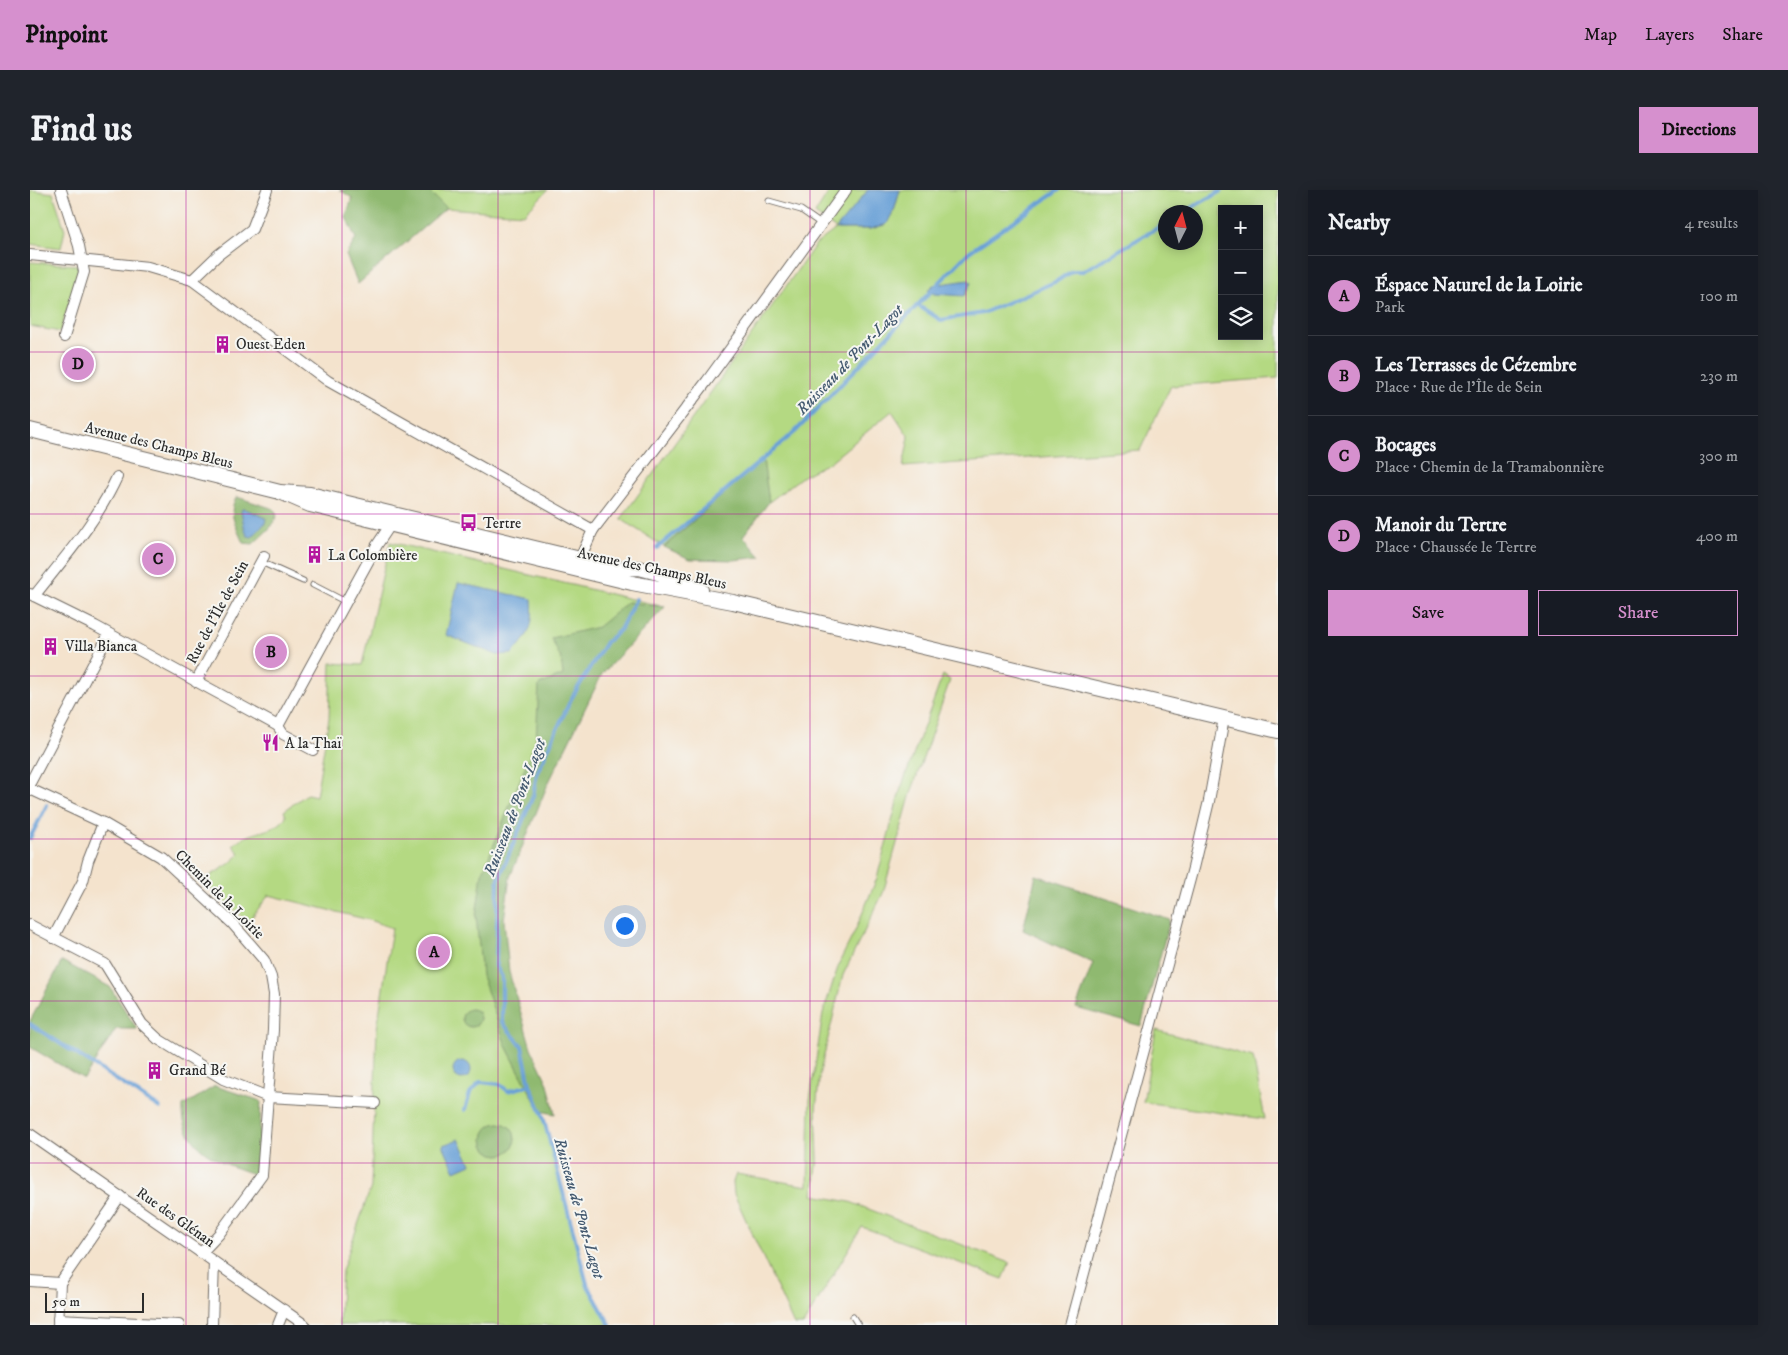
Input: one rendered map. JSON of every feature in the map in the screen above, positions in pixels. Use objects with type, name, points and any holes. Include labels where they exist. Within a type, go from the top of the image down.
[{"type":"main road","name":"Avenue des Champs Bleus","points":[[30,430],[280,492],[310,505],[580,564]]},
{"type":"main road","name":"Avenue des Champs Bleus","points":[[280,492],[310,494],[415,520],[580,564],[678,593],[733,602],[1278,731]]},
{"type":"main road","name":"Avenue des Champs Bleus","points":[[391,524],[392,518],[408,522],[415,520]]},
{"type":"street","points":[[61,190],[84,272],[64,337]]},
{"type":"street","points":[[192,280],[218,255],[252,229],[267,190]]},
{"type":"street","points":[[580,564],[593,530],[707,381],[846,190]]},
{"type":"street","points":[[30,255],[148,266],[192,280],[328,381],[593,530]]},
{"type":"street","points":[[32,595],[99,512],[117,477]]},
{"type":"street","points":[[278,726],[391,524]]},
{"type":"street","name":"Rue de l'Île de Sein","points":[[196,682],[262,559]]},
{"type":"street","name":"Rue de l'Île de Sein","points":[[32,595],[109,634],[278,726],[283,734],[314,750]]},
{"type":"street","points":[[30,783],[109,634]]},
{"type":"street","points":[[1070,1325],[1193,868],[1209,801],[1224,718]]},
{"type":"street","name":"Chemin de la Loirie","points":[[30,789],[103,823],[161,857],[232,923],[264,960],[274,994],[262,1176],[219,1234],[202,1253]]},
{"type":"street","points":[[53,938],[83,882],[88,861],[103,823]]},
{"type":"street","points":[[30,925],[105,964],[142,1024],[158,1038],[223,1079],[268,1097],[375,1103]]},
{"type":"street","name":"Rue des Glénan","points":[[30,1134],[305,1325]]},
{"type":"street","points":[[120,1196],[60,1283],[58,1322],[179,1325]]},
{"type":"street","points":[[212,1325],[214,1262]]},
{"type":"street","points":[[30,1281],[60,1283]]},
{"type":"street","points":[[278,1325],[284,1310]]},
{"type":"lane","points":[[769,201],[801,210],[822,224]]},
{"type":"lane","points":[[262,559],[303,581]]},
{"type":"lane","points":[[314,585],[346,602]]},
{"type":"lane","points":[[853,1317],[858,1325]]},
{"type":"green space","points":[[30,190],[53,193],[65,230],[61,248],[30,244]]},
{"type":"green space","points":[[340,190],[428,190],[446,208],[358,284],[346,255],[356,239],[346,217],[352,198]]},
{"type":"green space","points":[[428,190],[548,190],[524,214],[446,208]]},
{"type":"green space","points":[[830,190],[868,190],[837,229],[871,229],[887,224],[895,208],[900,190],[1278,190],[1278,378],[1171,386],[1140,450],[903,467],[909,437],[892,411],[830,462],[803,476],[769,502],[762,459],[664,547],[621,519],[816,244],[836,229],[815,214]]},
{"type":"green space","points":[[30,262],[77,265],[80,269],[60,332],[30,326]]},
{"type":"green space","points":[[763,459],[769,502],[743,536],[761,557],[734,560],[690,559],[664,547]]},
{"type":"green space","points":[[237,497],[274,509],[277,516],[270,528],[253,544],[243,543],[236,526],[232,508]]},
{"type":"green space","points":[[390,542],[665,607],[627,602],[585,648],[558,684],[547,702],[540,721],[536,740],[478,904],[476,916],[530,1091],[543,1116],[587,1284],[610,1325],[339,1325],[342,1271],[371,1187],[377,1029],[392,928],[369,920],[269,895],[248,922],[202,881],[229,864],[240,854],[233,845],[239,840],[277,826],[286,816],[284,811],[307,794],[316,796],[329,718],[331,663],[362,665]]},
{"type":"green space","points":[[628,602],[665,607],[602,674],[547,786],[510,877],[504,920],[509,972],[531,1048],[548,1084],[555,1114],[540,1111],[506,1046],[482,976],[476,916],[482,874],[536,740],[539,685],[563,675],[561,659],[551,638],[598,627]]},
{"type":"green space","points":[[943,675],[950,680],[911,793],[883,893],[843,975],[820,1072],[816,1110],[818,1159],[813,1195],[850,1202],[1010,1263],[1003,1279],[862,1227],[803,1325],[794,1325],[734,1194],[733,1182],[736,1174],[808,1186],[810,1100],[823,1013],[840,961],[877,878],[900,791]]},
{"type":"green space","points":[[1036,875],[1170,920],[1141,1026],[1076,1008],[1093,963],[1023,930]]},
{"type":"green space","points":[[62,961],[110,987],[137,1029],[116,1029],[84,1079],[30,1047],[30,1021]]},
{"type":"green space","points":[[467,1009],[475,1009],[480,1014],[478,1025],[467,1027],[462,1022],[462,1014]]},
{"type":"green space","points":[[1156,1030],[1253,1057],[1265,1119],[1143,1102]]},
{"type":"green space","points":[[215,1086],[261,1101],[259,1148],[254,1174],[216,1159],[195,1143],[188,1133],[184,1120],[183,1106]]},
{"type":"green space","points":[[499,1123],[510,1128],[515,1139],[510,1150],[499,1155],[488,1150],[483,1139],[488,1128]]},
{"type":"water","points":[[868,190],[900,190],[895,208],[887,224],[871,229],[836,229]]},
{"type":"water","points":[[969,280],[971,283],[964,296],[934,294],[928,290],[933,285]]},
{"type":"water","points":[[243,508],[266,518],[265,523],[252,537],[248,536],[245,531],[241,511]]},
{"type":"water","points":[[458,583],[532,599],[532,617],[529,630],[512,654],[497,655],[446,635]]},
{"type":"water","points":[[462,1061],[468,1064],[471,1070],[468,1076],[462,1079],[456,1076],[453,1070],[456,1064]]},
{"type":"water","points":[[459,1139],[471,1164],[455,1171],[443,1145]]},
{"type":"waterway","name":"Ruisseau de Pont-Lagot","points":[[657,548],[795,432],[969,252],[1059,190]]},
{"type":"waterway","points":[[1196,205],[1223,190]]},
{"type":"waterway","points":[[917,305],[941,320],[983,313],[1057,281],[1072,271],[1083,271],[1158,228]]},
{"type":"waterway","name":"Ruisseau de Pont-Lagot","points":[[610,1325],[587,1284],[543,1116],[530,1085],[522,1046],[502,1022],[502,977],[496,966],[498,881],[533,796],[537,773],[571,699],[606,642],[620,630],[636,599]]},
{"type":"waterway","points":[[30,838],[47,805]]},
{"type":"waterway","points":[[30,1024],[160,1108]]},
{"type":"waterway","points":[[465,1110],[470,1093],[480,1082],[499,1084],[508,1091],[530,1085]]},
{"type":"place","name":"Ouest Eden","points":[[222,344]]},
{"type":"place","name":"Manoir du Tertre","points":[[78,364]]},
{"type":"place","name":"Tertre","points":[[469,523]]},
{"type":"place","name":"La Colombière","points":[[314,555]]},
{"type":"place","name":"Bocages","points":[[158,559]]},
{"type":"place","name":"Villa Bianca","points":[[51,646]]},
{"type":"place","name":"Les Terrasses de Cézembre","points":[[271,652]]},
{"type":"place","name":"A la Thaï","points":[[271,743]]},
{"type":"place","name":"Éspace Naturel de la Loirie","points":[[434,952]]},
{"type":"place","name":"Grand Bé","points":[[155,1070]]}]
